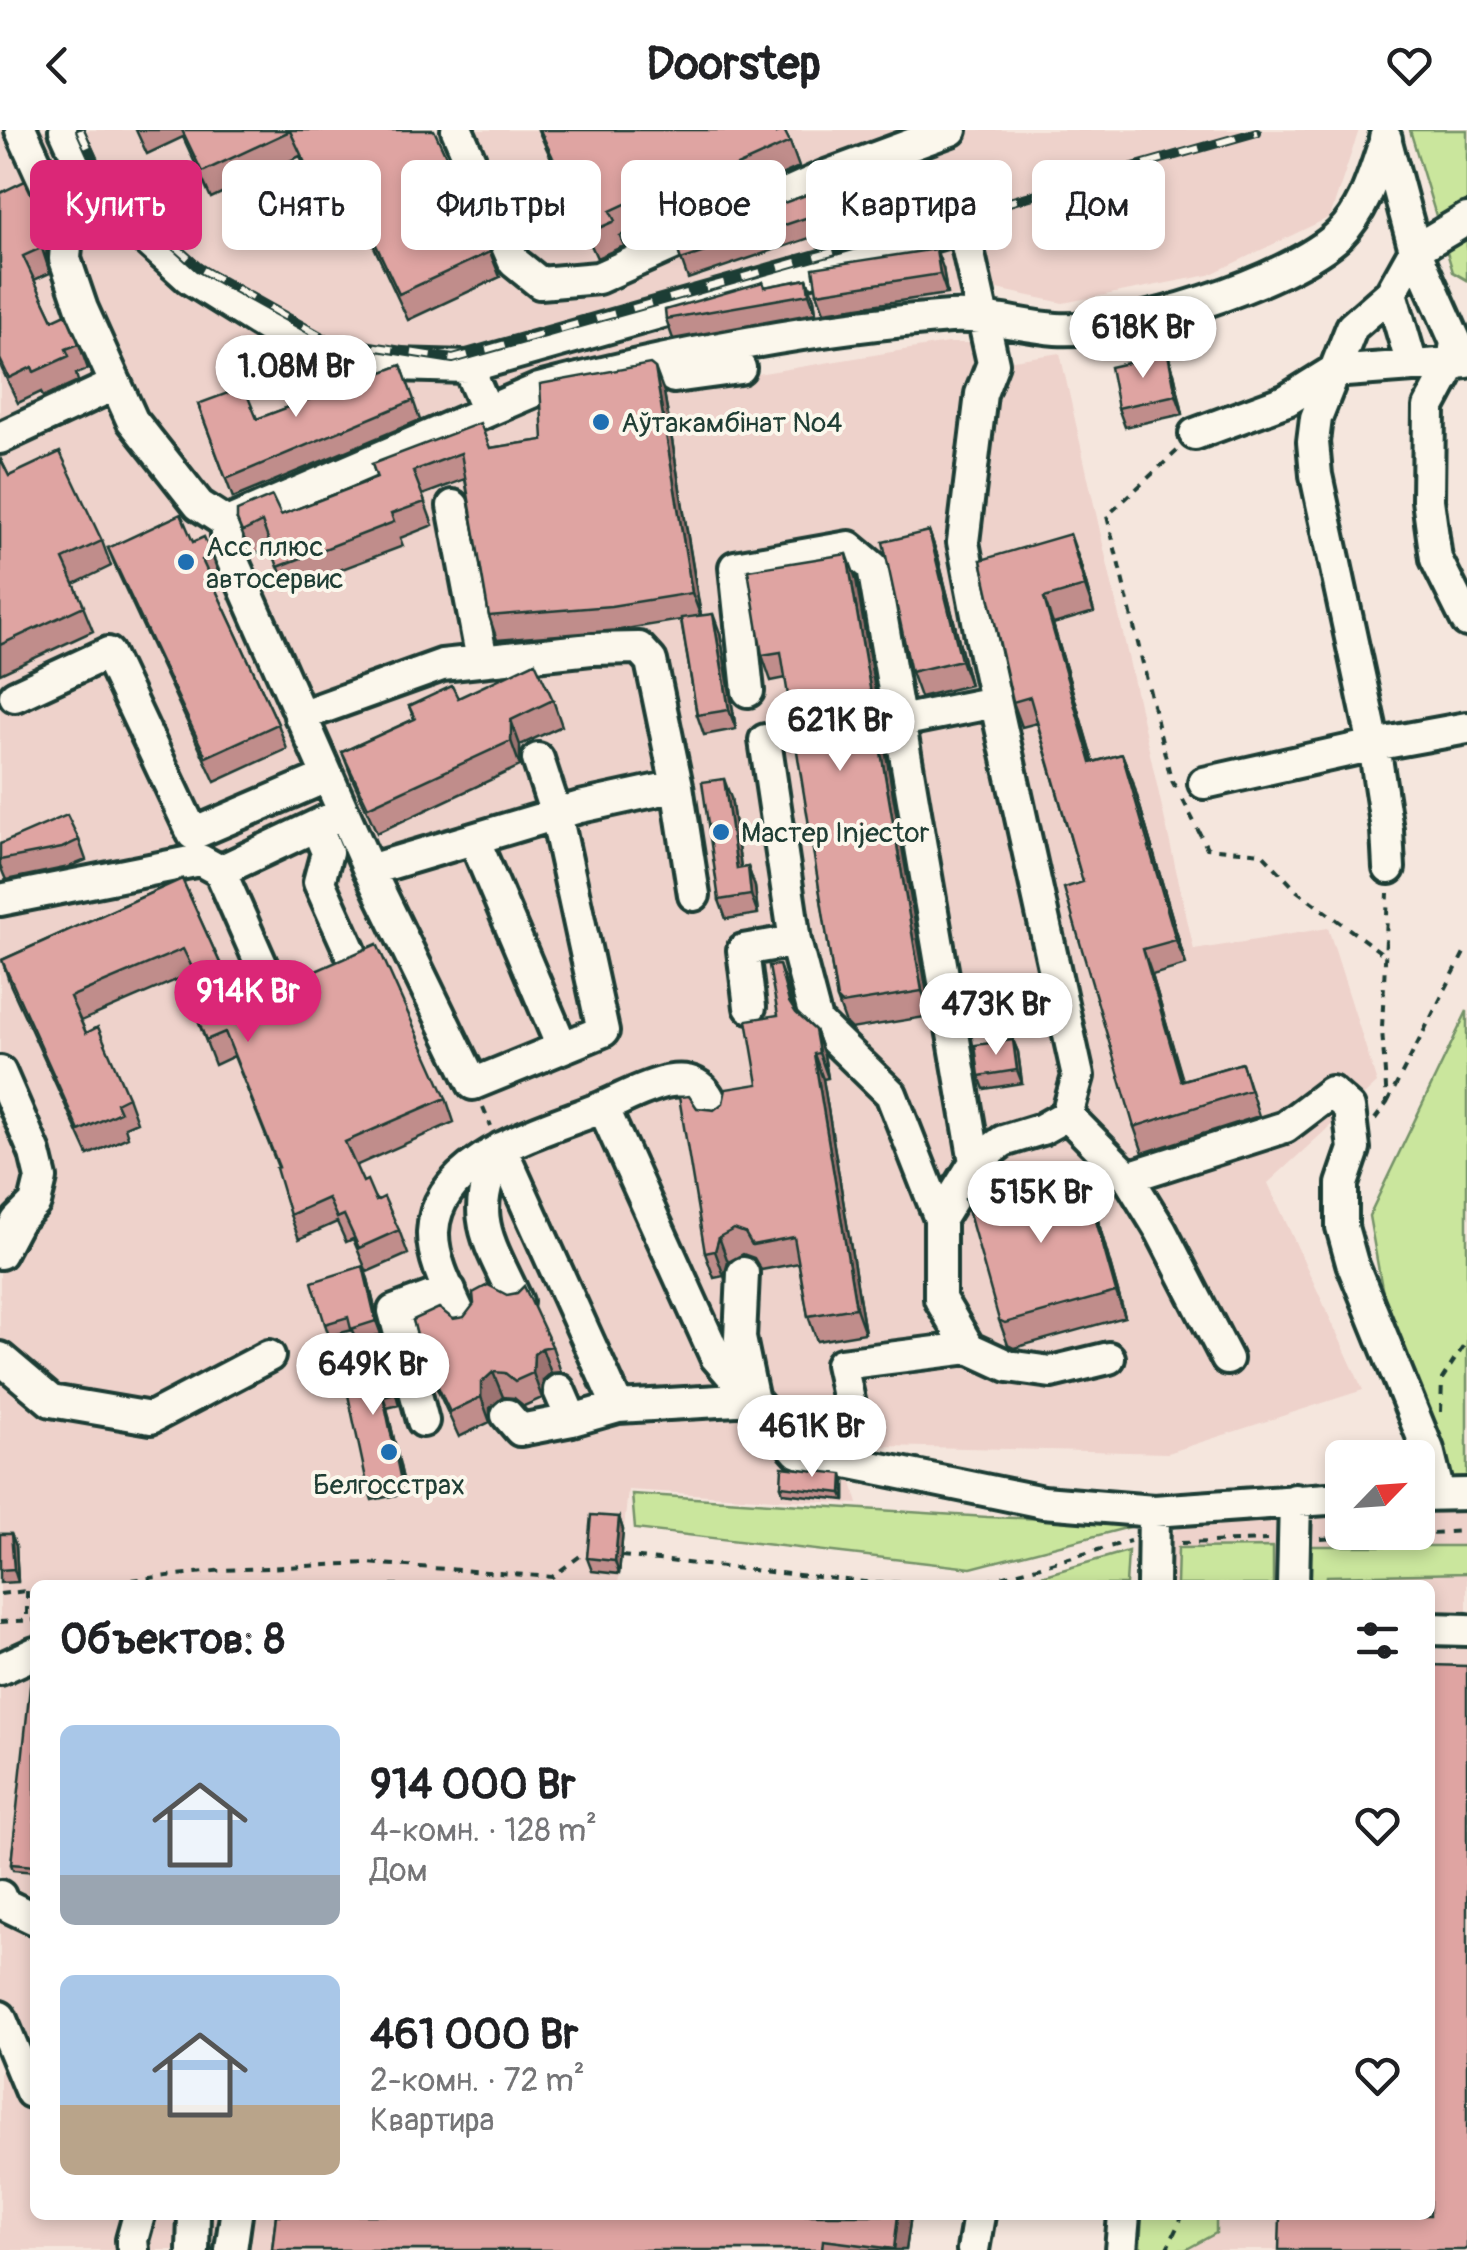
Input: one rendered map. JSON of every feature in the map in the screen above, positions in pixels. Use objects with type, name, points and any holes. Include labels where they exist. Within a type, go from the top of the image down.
[{"type":"street","points":[[20,130],[68,230],[65,259],[82,309],[132,420],[199,505],[227,523]]},
{"type":"street","points":[[65,130],[92,190],[189,278],[316,357],[468,367],[963,227],[993,363],[981,394],[963,542],[1078,1076],[1067,1115],[1042,1129],[1003,1142],[975,1162],[940,1219]]},
{"type":"street","points":[[457,130],[514,262],[540,282],[598,278],[826,176],[951,130]]},
{"type":"street","points":[[227,523],[539,389],[758,342],[952,317],[985,317],[1057,329],[1085,328],[1152,318],[1244,288],[1294,264],[1339,234],[1365,200],[1385,135]]},
{"type":"street","points":[[1385,135],[1415,250],[1456,342],[1460,362],[1429,407],[1428,500],[1436,559],[1467,621]]},
{"type":"street","points":[[1388,868],[1387,830],[1374,744],[1316,475],[1313,442],[1316,418],[1352,328],[1391,294],[1415,250],[1467,219]]},
{"type":"street","points":[[1391,294],[1412,365]]},
{"type":"street","points":[[670,359],[674,378],[740,368]]},
{"type":"street","points":[[1195,434],[1287,400],[1332,372],[1460,362]]},
{"type":"street","points":[[468,367],[487,412]]},
{"type":"street","points":[[0,438],[116,384]]},
{"type":"street","points":[[453,506],[482,660]]},
{"type":"street","points":[[227,523],[227,548],[326,777],[328,852],[319,882],[350,951]]},
{"type":"street","points":[[748,691],[734,567],[849,547],[873,567],[975,1162]]},
{"type":"street","points":[[300,716],[442,665],[591,649],[639,648],[651,661],[677,786],[694,896]]},
{"type":"street","points":[[15,696],[108,654],[193,834],[326,777]]},
{"type":"street","points":[[900,721],[995,702]]},
{"type":"street","points":[[1204,784],[1374,744],[1467,728]]},
{"type":"street","points":[[765,740],[794,942],[816,1021],[891,1094],[940,1219],[940,1299],[969,1348]]},
{"type":"street","points":[[329,820],[369,870],[474,1084],[602,1031],[556,814],[538,759]]},
{"type":"street","points":[[369,870],[556,814],[677,786]]},
{"type":"street","points":[[155,898],[329,820]]},
{"type":"street","points":[[474,839],[562,1047]]},
{"type":"street","points":[[0,900],[200,860],[220,871],[272,989]]},
{"type":"street","points":[[750,1007],[743,950],[794,942]]},
{"type":"street","points":[[0,1072],[35,1153],[40,1178],[35,1203],[17,1221],[0,1253]]},
{"type":"street","points":[[465,1326],[436,1257],[433,1232],[438,1210],[466,1169],[501,1148],[671,1080],[690,1080],[709,1119]]},
{"type":"street","points":[[1128,1177],[1286,1127],[1331,1092],[1349,1108],[1354,1149],[1342,1184],[1342,1227],[1352,1263],[1424,1440]]},
{"type":"street","points":[[603,1107],[716,1358],[798,1452],[1043,1502],[1154,1511],[1325,1499]]},
{"type":"street","points":[[1067,1115],[1128,1177],[1228,1358]]},
{"type":"street","points":[[501,1148],[489,1171],[481,1214],[517,1302]]},
{"type":"street","points":[[501,1148],[618,1407]]},
{"type":"street","points":[[735,1274],[740,1338],[753,1399]]},
{"type":"street","points":[[423,1421],[394,1311],[450,1290]]},
{"type":"street","points":[[854,1463],[841,1364],[969,1348],[1008,1366],[1051,1372],[1109,1358]]},
{"type":"street","points":[[0,1358],[51,1401],[151,1418],[269,1356]]},
{"type":"street","points":[[559,1390],[572,1420]]},
{"type":"street","points":[[507,1415],[520,1430],[618,1407],[753,1399]]},
{"type":"street","points":[[1293,1580],[1295,1500]]},
{"type":"street","points":[[1153,1580],[1154,1511]]},
{"type":"street","points":[[1435,1629],[1467,1630]]},
{"type":"street","points":[[0,1669],[30,1655]]},
{"type":"street","points":[[1,1901],[30,1916]]},
{"type":"street","points":[[0,2017],[30,2090]]},
{"type":"street","points":[[133,2250],[138,2220]]},
{"type":"street","points":[[193,2250],[194,2220]]},
{"type":"street","points":[[231,2250],[235,2220]]},
{"type":"street","points":[[974,2250],[977,2220]]},
{"type":"street","points":[[1121,2250],[1124,2220]]},
{"type":"path","points":[[1195,434],[1107,516],[1171,779],[1207,848],[1262,853],[1297,891],[1386,956]]},
{"type":"path","points":[[1387,1103],[1382,1028],[1388,868]]},
{"type":"path","points":[[1354,1149],[1387,1103],[1467,947]]},
{"type":"path","points":[[474,1084],[501,1148]]},
{"type":"path","points":[[1432,1440],[1442,1410],[1442,1379],[1467,1341]]},
{"type":"path","points":[[990,1580],[1135,1540]]},
{"type":"path","points":[[131,1580],[224,1570],[366,1563],[552,1577],[584,1553],[593,1554]]},
{"type":"path","points":[[621,1556],[845,1580]]},
{"type":"path","points":[[0,1622],[27,1620],[27,1591]]},
{"type":"path","points":[[0,1594],[30,1591]]},
{"type":"path","points":[[1166,2250],[1181,2220]]},
{"type":"shaded area","points":[[0,130],[1359,130],[1330,217],[1209,275],[1063,303],[997,289],[547,368],[550,408],[947,343],[969,343],[993,363],[1060,353],[1194,950],[1328,928],[1377,1083],[1268,1183],[1363,1390],[1168,1453],[842,1445],[858,1504],[628,1490],[619,1580],[30,1580],[30,2220],[910,2220],[906,2250],[0,2250]]},
{"type":"shaded area","points":[[1467,1511],[1467,2250],[1137,2250],[1139,2220],[1435,2220],[1435,1580],[1168,1580],[1170,1533],[1204,1515],[1325,1513],[1325,1550],[1435,1550],[1435,1512]]},
{"type":"green space","points":[[1410,130],[1467,130],[1467,280],[1453,272]]},
{"type":"green space","points":[[1467,1011],[1467,1480],[1453,1477],[1443,1465],[1393,1349],[1369,1216]]},
{"type":"green space","points":[[632,1494],[987,1517],[1135,1522],[1134,1526],[971,1568],[635,1529]]},
{"type":"green space","points":[[1304,1546],[1325,1546],[1325,1550],[1435,1550],[1435,1546],[1467,1546],[1467,1573],[1327,1576],[1327,1580],[1303,1580]]},
{"type":"green space","points":[[1273,1547],[1273,1580],[1177,1580],[1178,1548]]},
{"type":"green space","points":[[1128,1551],[1126,1580],[1027,1580]]},
{"type":"green space","points":[[1142,2220],[1216,2220],[1216,2233],[1185,2250],[1143,2250]]},
{"type":"building","points":[[182,130],[434,130],[448,160],[401,160],[401,250],[490,252],[399,294],[378,250],[381,160],[304,160],[290,131],[202,172],[202,160],[196,160]]},
{"type":"building","points":[[540,130],[784,130],[790,142],[750,160],[621,160],[621,206],[610,211],[615,221],[601,227],[601,160],[554,160]]},
{"type":"building","points":[[25,181],[30,191],[30,250],[36,250],[23,256],[53,320],[66,314],[79,344],[66,349],[69,356],[9,378],[0,359],[0,193]]},
{"type":"building","points":[[806,195],[806,218],[786,225],[786,202]]},
{"type":"building","points":[[678,250],[711,250],[681,260]]},
{"type":"building","points":[[936,250],[940,274],[817,293],[813,268]]},
{"type":"building","points":[[807,279],[809,294],[666,319],[665,310],[763,282],[764,287]]},
{"type":"building","points":[[1168,354],[1176,395],[1118,408],[1110,367]]},
{"type":"building","points":[[650,364],[655,368],[692,593],[611,606],[489,616],[461,453],[413,471],[425,502],[391,514],[394,522],[278,567],[262,522],[242,532],[237,520],[237,511],[272,496],[281,515],[377,478],[372,464],[480,423],[490,448],[543,440],[540,384]]},
{"type":"building","points":[[401,365],[414,400],[226,479],[198,404],[244,387],[257,419]]},
{"type":"building","points":[[60,452],[102,541],[63,559],[84,606],[0,645],[0,458],[9,476]]},
{"type":"building","points":[[181,514],[193,542],[204,537],[212,555],[202,560],[278,724],[206,757],[108,548]]},
{"type":"building","points":[[929,531],[961,660],[911,672],[883,542]]},
{"type":"building","points":[[1070,534],[1085,586],[1044,598],[1091,763],[1122,754],[1176,940],[1143,949],[1181,1081],[1242,1063],[1250,1090],[1134,1127],[1064,888],[1083,882],[1030,697],[1013,702],[981,560]]},
{"type":"building","points":[[847,554],[922,991],[842,1004],[837,999],[781,652],[762,655],[748,570]]},
{"type":"building","points":[[713,614],[729,710],[697,715],[681,618]]},
{"type":"building","points":[[535,662],[553,700],[511,720],[511,741],[368,807],[342,752],[415,719],[409,706],[452,686],[458,698]]},
{"type":"building","points":[[724,779],[737,869],[748,867],[751,895],[719,900],[702,782]]},
{"type":"building","points":[[67,815],[79,840],[62,848],[0,860],[0,844]]},
{"type":"building","points":[[182,879],[239,1005],[377,944],[446,1098],[345,1142],[363,1182],[367,1180],[376,1201],[384,1197],[399,1230],[359,1248],[344,1215],[337,1218],[328,1198],[290,1215],[276,1168],[279,1167],[225,1032],[206,1040],[192,1005],[207,998],[183,949],[70,997],[86,1033],[98,1027],[128,1097],[116,1103],[120,1112],[79,1131],[2,960]]},
{"type":"building","points":[[779,965],[789,1002],[815,1030],[819,1053],[814,1054],[856,1308],[808,1316],[794,1237],[752,1245],[745,1233],[734,1229],[719,1237],[715,1251],[705,1253],[679,1097],[689,1096],[697,1108],[714,1110],[723,1103],[726,1089],[758,1084],[747,1020],[778,1015],[769,966]]},
{"type":"building","points":[[1013,1040],[1017,1070],[979,1076],[975,1045]]},
{"type":"building","points":[[1081,1167],[1116,1292],[1005,1323],[999,1320],[965,1199]]},
{"type":"building","points":[[363,1266],[376,1321],[351,1329],[348,1317],[325,1324],[312,1282]]},
{"type":"building","points":[[488,1285],[507,1295],[524,1286],[552,1346],[534,1354],[533,1373],[515,1381],[505,1373],[493,1372],[481,1383],[481,1397],[450,1412],[421,1351],[413,1320],[439,1308],[453,1319],[464,1317],[474,1304],[473,1293]]},
{"type":"building","points":[[384,1350],[395,1393],[383,1396],[401,1481],[368,1488],[342,1367],[375,1359],[374,1354]]},
{"type":"building","points":[[782,1467],[843,1474],[842,1493],[781,1486]]},
{"type":"building","points":[[591,1515],[619,1517],[615,1561],[587,1558]]},
{"type":"building","points":[[0,1534],[11,1534],[14,1569],[0,1570]]},
{"type":"building","points":[[1435,1665],[1467,1666],[1467,2248],[1279,2250],[1280,2220],[1435,2220]]},
{"type":"building","points":[[30,1687],[30,1866],[11,1864]]},
{"type":"building","points":[[275,2220],[897,2220],[894,2249],[823,2240],[822,2250],[272,2250]]},
{"type":"railway","points":[[80,130],[103,181],[199,268],[326,339],[453,359],[1257,132]]},
{"type":"place","name":"Аўтакамбінат №4","points":[[601,422]]},
{"type":"place","name":"Асс плюс автосервис","points":[[186,562]]},
{"type":"place","name":"Мастер Injector","points":[[721,832]]},
{"type":"place","name":"Белгосстрах","points":[[389,1452]]}]
